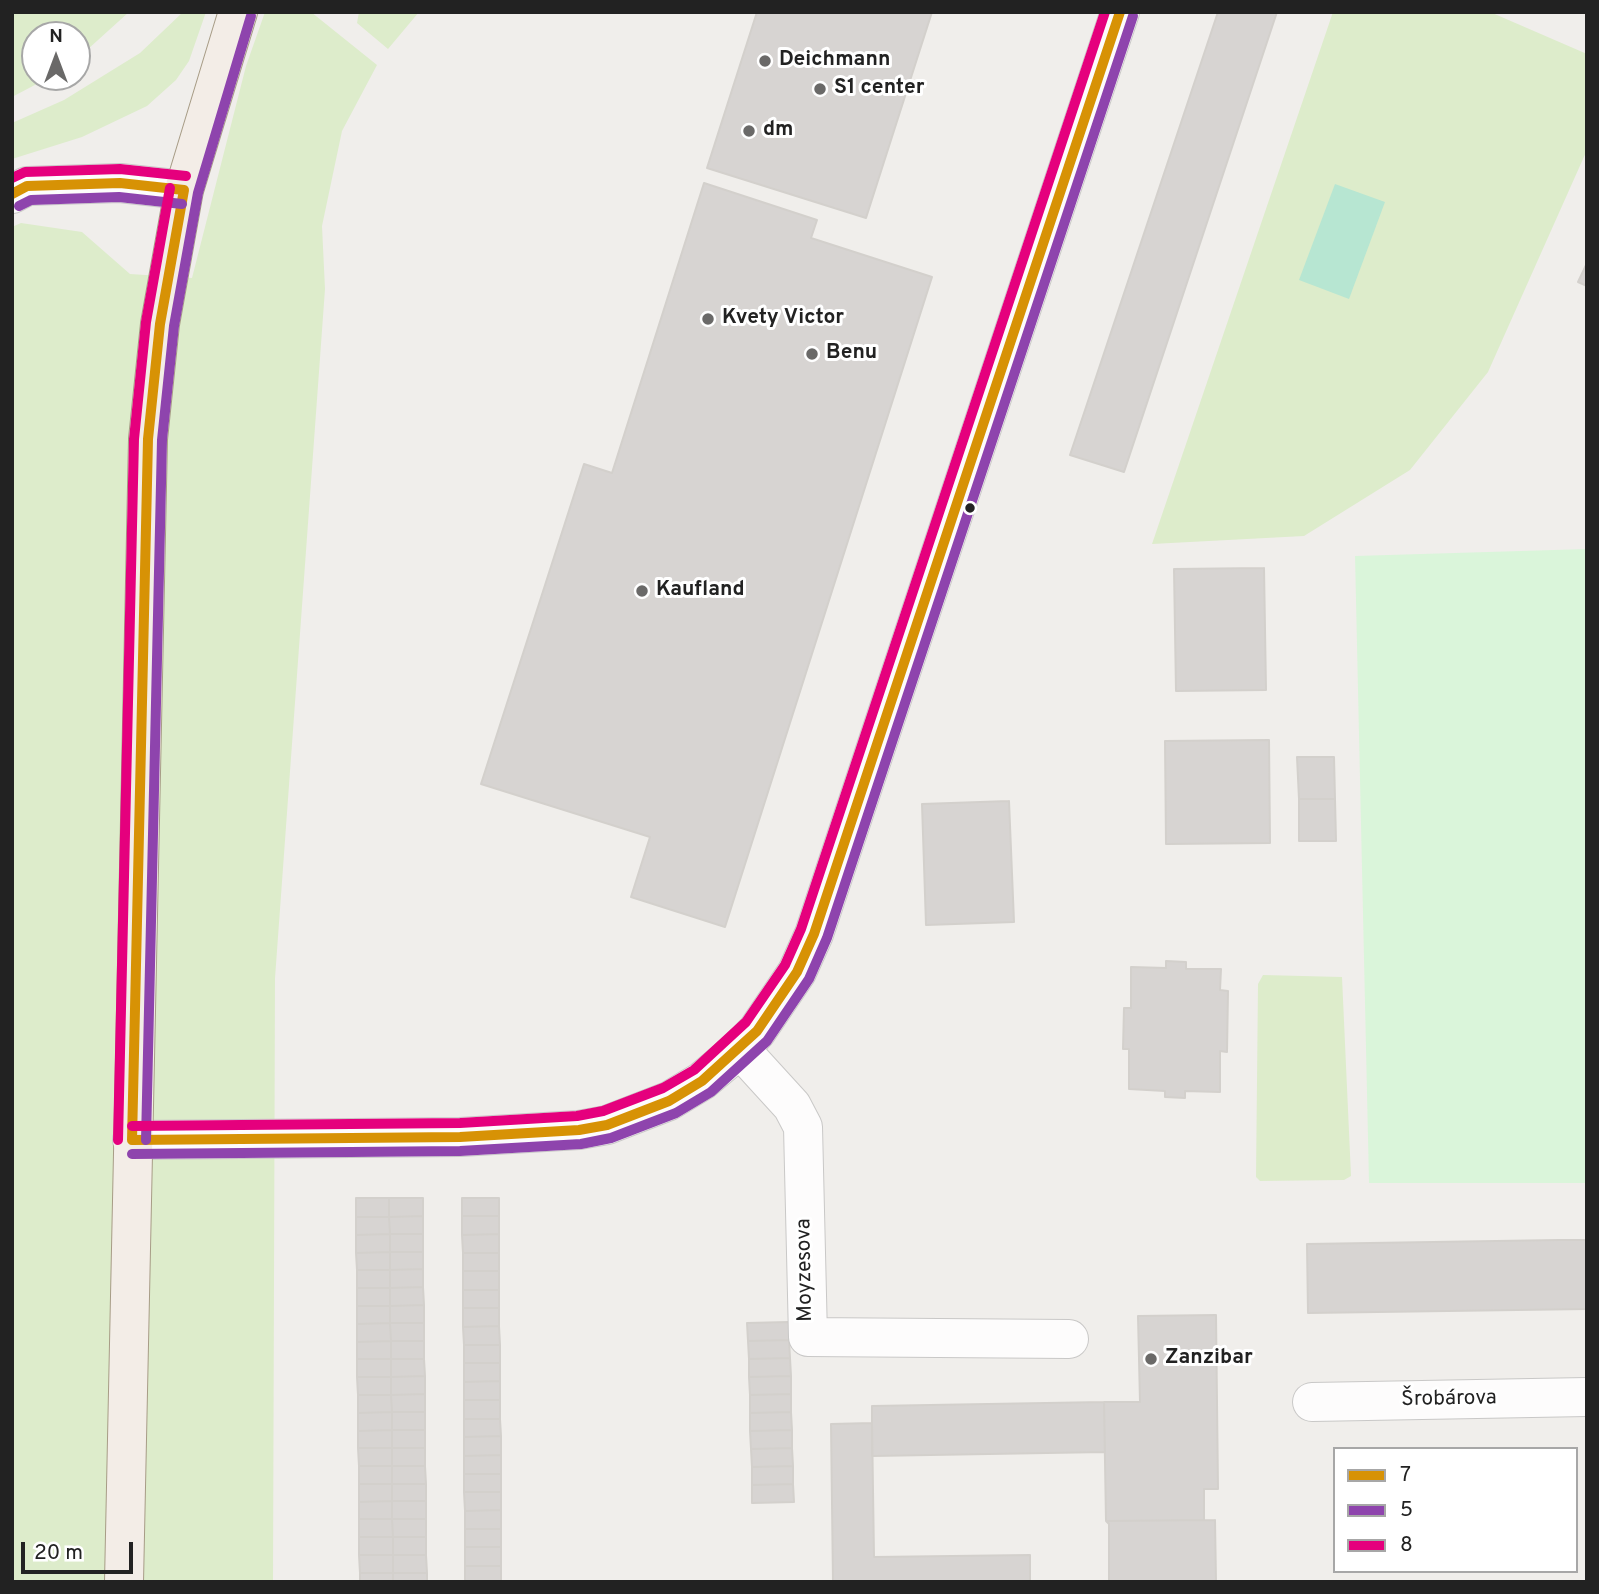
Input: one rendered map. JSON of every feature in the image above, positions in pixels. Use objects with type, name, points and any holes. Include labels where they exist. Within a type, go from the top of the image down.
[{"type":"main road","points":[[124,1582],[148,439],[160,324],[184,190],[238,12]]},
{"type":"street","points":[[132,1140],[460,1137],[579,1130],[607,1125],[668,1101],[702,1081],[740,1049],[774,1008],[797,972],[814,934],[1120,12]]},
{"type":"street","points":[[12,194],[27,186],[120,183],[184,190]]},
{"type":"street","name":"Moyzesova","points":[[740,1049],[792,1105],[803,1126],[808,1337],[1069,1339]]},
{"type":"street","name":"Šrobárova","points":[[1312,1402],[1587,1397]]},
{"type":"green space","points":[[12,12],[129,12],[91,46],[91,21],[21,21],[21,91],[23,91],[12,97]]},
{"type":"green space","points":[[183,12],[206,12],[189,61],[176,80],[147,106],[82,137],[12,159],[12,123],[79,91],[91,91],[91,83],[140,53]]},
{"type":"green space","points":[[265,12],[311,12],[377,65],[342,131],[322,226],[325,289],[275,978],[273,1582],[12,1582],[12,227],[21,223],[82,232],[130,274],[192,278],[246,66]]},
{"type":"green space","points":[[359,12],[419,12],[388,49],[357,23]]},
{"type":"green space","points":[[1333,12],[1490,12],[1587,54],[1587,150],[1488,372],[1410,470],[1304,536],[1152,544]]},
{"type":"green space","points":[[1335,184],[1385,202],[1349,299],[1299,280]]},
{"type":"green space","points":[[1587,549],[1587,1183],[1369,1183],[1355,556]]},
{"type":"green space","points":[[1263,975],[1342,977],[1351,1176],[1344,1180],[1260,1181],[1256,1177],[1258,984]]},
{"type":"building","name":"S1 center","points":[[757,12],[932,12],[866,218],[707,168]]},
{"type":"building","points":[[1218,12],[1277,12],[1124,472],[1070,455]]},
{"type":"building","points":[[704,183],[817,220],[811,238],[932,277],[725,927],[631,897],[650,837],[481,784],[584,464],[612,473]]},
{"type":"building","points":[[1587,263],[1587,286],[1578,282]]},
{"type":"building","points":[[1264,568],[1266,690],[1176,691],[1174,569]]},
{"type":"building","points":[[1269,740],[1270,843],[1166,844],[1165,741]]},
{"type":"building","points":[[1297,757],[1334,757],[1335,799],[1299,799]]},
{"type":"building","points":[[1299,799],[1335,799],[1336,841],[1299,841]]},
{"type":"building","points":[[1009,801],[1014,922],[926,925],[922,804]]},
{"type":"building","points":[[1166,961],[1186,962],[1186,969],[1221,969],[1220,990],[1228,991],[1227,1052],[1220,1051],[1220,1092],[1185,1091],[1185,1098],[1165,1097],[1165,1091],[1129,1089],[1129,1049],[1123,1049],[1124,1008],[1131,1008],[1131,967],[1166,968]]},
{"type":"building","points":[[356,1198],[389,1198],[389,1217],[356,1217]]},
{"type":"building","points":[[389,1198],[423,1198],[423,1216],[389,1217]]},
{"type":"building","points":[[462,1198],[499,1198],[499,1216],[462,1216]]},
{"type":"building","points":[[423,1216],[423,1234],[390,1234],[389,1217]]},
{"type":"building","points":[[462,1216],[499,1216],[499,1234],[462,1235]]},
{"type":"building","points":[[356,1217],[389,1217],[390,1234],[356,1235]]},
{"type":"building","points":[[390,1234],[423,1234],[423,1252],[390,1252]]},
{"type":"building","points":[[390,1234],[390,1252],[356,1253],[356,1235]]},
{"type":"building","points":[[499,1234],[499,1253],[463,1253],[462,1235]]},
{"type":"building","points":[[1587,1240],[1587,1309],[1308,1313],[1307,1244]]},
{"type":"building","points":[[390,1252],[423,1252],[423,1269],[390,1270]]},
{"type":"building","points":[[390,1252],[390,1270],[357,1270],[356,1253]]},
{"type":"building","points":[[463,1253],[499,1253],[499,1271],[463,1271]]},
{"type":"building","points":[[423,1269],[423,1287],[390,1288],[390,1270]]},
{"type":"building","points":[[357,1270],[390,1270],[390,1288],[357,1288]]},
{"type":"building","points":[[463,1271],[499,1271],[499,1290],[463,1290]]},
{"type":"building","points":[[423,1287],[424,1305],[390,1306],[390,1288]]},
{"type":"building","points":[[357,1288],[390,1288],[390,1306],[357,1306]]},
{"type":"building","points":[[463,1290],[499,1290],[499,1308],[463,1308]]},
{"type":"building","points":[[424,1305],[424,1323],[390,1323],[390,1306]]},
{"type":"building","points":[[357,1306],[390,1306],[390,1323],[357,1324]]},
{"type":"building","points":[[463,1308],[499,1308],[499,1326],[463,1327]]},
{"type":"building","points":[[1216,1315],[1218,1489],[1204,1489],[1204,1520],[1106,1521],[1104,1402],[1140,1402],[1138,1316]]},
{"type":"building","points":[[789,1322],[789,1340],[748,1341],[747,1323]]},
{"type":"building","points":[[390,1323],[424,1323],[424,1341],[391,1341]]},
{"type":"building","points":[[390,1323],[391,1341],[357,1342],[357,1324]]},
{"type":"building","points":[[499,1326],[500,1345],[464,1345],[463,1327]]},
{"type":"building","points":[[789,1340],[790,1358],[749,1359],[748,1341]]},
{"type":"building","points":[[391,1341],[391,1359],[357,1359],[357,1342]]},
{"type":"building","points":[[391,1341],[424,1341],[424,1359],[391,1359]]},
{"type":"building","points":[[464,1345],[500,1345],[500,1363],[464,1363]]},
{"type":"building","points":[[790,1358],[791,1376],[749,1377],[749,1359]]},
{"type":"building","points":[[357,1359],[391,1359],[391,1377],[357,1377]]},
{"type":"building","points":[[391,1359],[424,1359],[425,1376],[391,1377]]},
{"type":"building","points":[[464,1363],[500,1363],[500,1381],[464,1382]]},
{"type":"building","points":[[425,1376],[425,1394],[391,1395],[391,1377]]},
{"type":"building","points":[[791,1376],[791,1394],[750,1395],[749,1377]]},
{"type":"building","points":[[357,1377],[391,1377],[391,1395],[358,1395]]},
{"type":"building","points":[[500,1381],[500,1400],[464,1400],[464,1382]]},
{"type":"building","points":[[425,1394],[425,1412],[392,1412],[391,1395]]},
{"type":"building","points":[[791,1394],[791,1412],[750,1413],[750,1395]]},
{"type":"building","points":[[358,1395],[391,1395],[392,1412],[358,1413]]},
{"type":"building","points":[[464,1400],[500,1400],[500,1419],[464,1419]]},
{"type":"building","points":[[1104,1402],[1105,1452],[872,1456],[872,1406]]},
{"type":"building","points":[[392,1412],[392,1430],[358,1431],[358,1413]]},
{"type":"building","points":[[392,1412],[425,1412],[425,1430],[392,1430]]},
{"type":"building","points":[[791,1412],[792,1430],[750,1431],[750,1413]]},
{"type":"building","points":[[464,1419],[500,1419],[501,1436],[464,1437]]},
{"type":"building","points":[[872,1423],[874,1557],[1030,1555],[1030,1582],[833,1582],[831,1424]]},
{"type":"building","points":[[392,1430],[392,1448],[358,1448],[358,1431]]},
{"type":"building","points":[[392,1430],[425,1430],[425,1448],[392,1448]]},
{"type":"building","points":[[792,1430],[792,1448],[751,1449],[750,1431]]},
{"type":"building","points":[[501,1436],[501,1455],[464,1456],[464,1437]]},
{"type":"building","points":[[358,1448],[392,1448],[392,1466],[359,1466]]},
{"type":"building","points":[[392,1448],[425,1448],[425,1466],[392,1466]]},
{"type":"building","points":[[792,1448],[793,1466],[752,1467],[751,1449]]},
{"type":"building","points":[[501,1455],[501,1474],[464,1474],[464,1456]]},
{"type":"building","points":[[359,1466],[392,1466],[392,1484],[359,1484]]},
{"type":"building","points":[[392,1466],[425,1466],[426,1484],[392,1484]]},
{"type":"building","points":[[793,1466],[793,1484],[752,1485],[752,1467]]},
{"type":"building","points":[[464,1474],[501,1474],[501,1492],[464,1492]]},
{"type":"building","points":[[359,1484],[392,1484],[392,1501],[359,1502]]},
{"type":"building","points":[[392,1484],[426,1484],[426,1501],[392,1501]]},
{"type":"building","points":[[793,1484],[794,1502],[752,1503],[752,1485]]},
{"type":"building","points":[[464,1492],[501,1492],[501,1510],[465,1511]]},
{"type":"building","points":[[392,1501],[426,1501],[426,1519],[392,1519]]},
{"type":"building","points":[[392,1501],[392,1519],[359,1519],[359,1502]]},
{"type":"building","points":[[501,1510],[501,1529],[465,1529],[465,1511]]},
{"type":"building","points":[[359,1519],[392,1519],[393,1537],[359,1537]]},
{"type":"building","points":[[392,1519],[426,1519],[426,1537],[393,1537]]},
{"type":"building","points":[[1215,1520],[1216,1582],[1109,1582],[1109,1524],[1106,1521]]},
{"type":"building","points":[[465,1529],[501,1529],[501,1547],[465,1547]]},
{"type":"building","points":[[359,1537],[393,1537],[393,1555],[359,1555]]},
{"type":"building","points":[[393,1537],[426,1537],[426,1555],[393,1555]]},
{"type":"building","points":[[465,1547],[501,1547],[501,1566],[465,1566]]},
{"type":"building","points":[[359,1555],[393,1555],[393,1573],[360,1573]]},
{"type":"building","points":[[393,1555],[426,1555],[427,1573],[393,1573]]},
{"type":"building","points":[[465,1566],[501,1566],[501,1582],[465,1582]]},
{"type":"building","points":[[360,1573],[393,1573],[393,1582],[360,1582]]},
{"type":"building","points":[[393,1573],[427,1573],[427,1582],[393,1582]]},
{"type":"transit line","name":"8","points":[[132,1126],[460,1123],[577,1116],[603,1111],[663,1088],[694,1070],[746,1022],[785,965],[801,929],[1105,12]]},
{"type":"transit line","name":"7","points":[[132,1140],[460,1137],[579,1130],[607,1125],[669,1101],[702,1081],[757,1031],[797,972],[814,934],[1120,12]]},
{"type":"transit line","name":"5","points":[[146,1140],[162,440],[174,326],[198,193],[251,16]]},
{"type":"transit line","name":"5","points":[[132,1154],[460,1151],[581,1144],[611,1138],[676,1113],[711,1092],[767,1041],[809,979],[827,938],[1133,16]]},
{"type":"transit line","name":"8","points":[[12,178],[25,172],[120,169],[186,176]]},
{"type":"transit line","name":"7","points":[[12,194],[27,186],[120,183],[184,190]]},
{"type":"transit line","name":"8","points":[[118,1140],[134,439],[146,322],[170,188]]},
{"type":"transit line","name":"7","points":[[132,1140],[148,439],[160,324],[184,190]]},
{"type":"transit line","name":"5","points":[[19,206],[31,200],[119,197],[182,204]]},
{"type":"place","name":"Deichmann","points":[[765,61]]},
{"type":"place","name":"S1 center","points":[[820,89]]},
{"type":"place","name":"dm","points":[[749,131]]},
{"type":"place","name":"Kvety Victor","points":[[708,319]]},
{"type":"place","name":"Benu","points":[[812,354]]},
{"type":"place","name":"Kaufland","points":[[642,591]]},
{"type":"place","name":"Zanzibar","points":[[1151,1359]]}]
